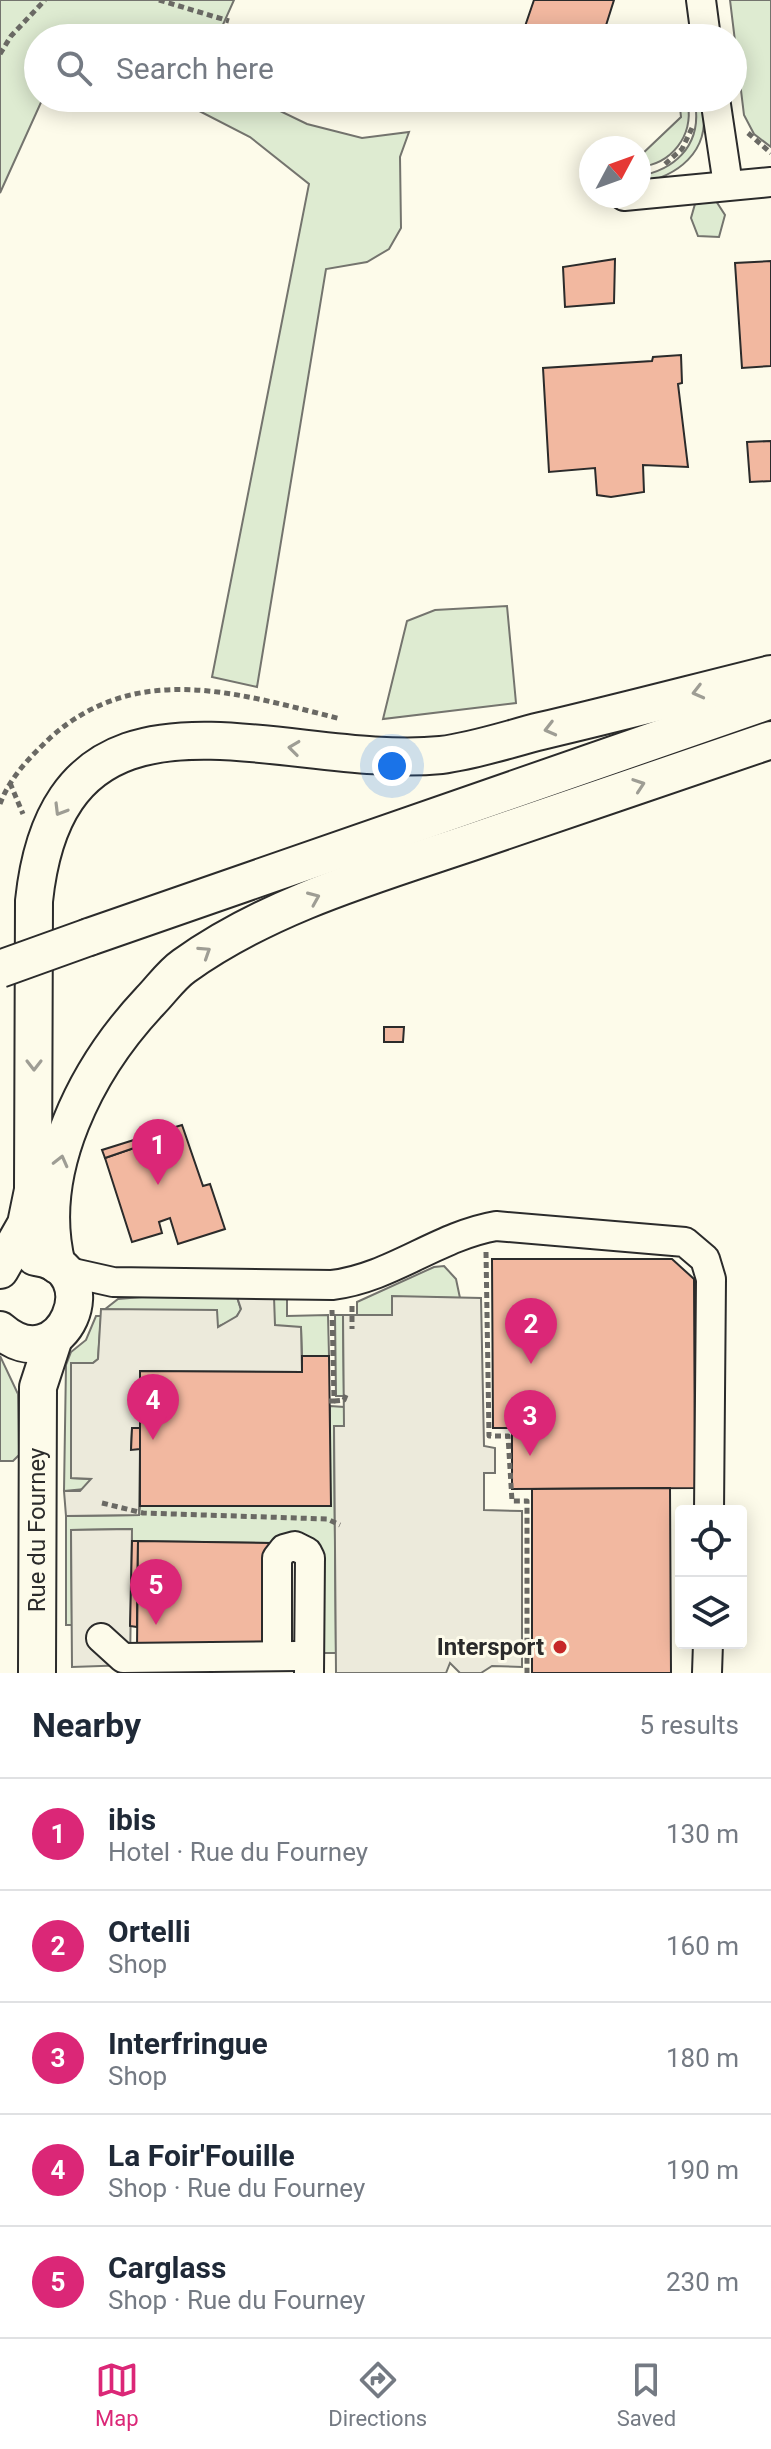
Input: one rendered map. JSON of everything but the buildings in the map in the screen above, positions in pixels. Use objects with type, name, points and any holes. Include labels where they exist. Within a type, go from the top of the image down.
[{"type":"main road","points":[[2,1268],[26,1224],[33,1190],[34,901],[38,867],[46,837],[61,807],[98,767],[146,744],[204,739],[363,757],[445,755],[771,674]]},
{"type":"main road","points":[[0,969],[771,700]]},
{"type":"main road","points":[[8,1336],[42,1343],[64,1326],[75,1298],[52,1243],[53,1210],[58,1168],[72,1120],[113,1044],[181,968],[242,929],[354,881],[771,740]]},
{"type":"main road","points":[[2,1268],[30,1257],[61,1268]]},
{"type":"main road","name":"Rue du Fourney","points":[[37,1673],[38,1387],[64,1326]]},
{"type":"main road","name":"Rue du Fourney","points":[[8,1336],[38,1387]]},
{"type":"street","points":[[701,0],[704,24]]},
{"type":"street","points":[[706,112],[728,185]]},
{"type":"street","points":[[651,194],[771,182]]},
{"type":"street","points":[[61,1268],[113,1282],[332,1285],[363,1279],[470,1231],[496,1226],[676,1240],[699,1251],[711,1279],[709,1505]]},
{"type":"street","points":[[64,1326],[93,1292],[113,1282]]},
{"type":"street","points":[[101,1638],[123,1658],[309,1665],[310,1558],[295,1546],[284,1549],[277,1558],[269,1662]]},
{"type":"street","points":[[707,1673],[708,1649]]},
{"type":"path","points":[[0,54],[42,0]]},
{"type":"path","points":[[159,0],[229,21]]},
{"type":"path","points":[[660,167],[682,149],[701,112]]},
{"type":"path","points":[[0,804],[9,782],[29,828]]},
{"type":"path","points":[[470,1231],[487,1253],[489,1436],[508,1436],[512,1501],[527,1501],[527,1673]]},
{"type":"path","points":[[332,1285],[332,1401],[344,1400],[346,1395]]},
{"type":"path","points":[[102,1503],[143,1513],[327,1519],[340,1525]]},
{"type":"green space","points":[[0,0],[234,0],[223,24],[24,24],[24,112],[37,112],[0,193]]},
{"type":"green space","points":[[730,0],[771,0],[771,147],[754,134],[744,115],[747,112],[747,24],[733,24]]},
{"type":"green space","points":[[201,112],[282,112],[307,124],[362,138],[409,132],[400,157],[401,228],[389,249],[367,262],[326,269],[257,687],[212,677],[309,184],[250,137]]},
{"type":"green space","points":[[680,112],[689,112],[687,127],[678,146],[651,165],[651,146],[681,117]]},
{"type":"green space","points":[[696,112],[703,112],[704,124],[696,150],[678,168],[651,180],[651,173],[682,155],[693,135]]},
{"type":"green space","points":[[716,201],[725,215],[719,237],[698,236],[691,218],[695,204]]},
{"type":"green space","points":[[507,606],[516,703],[383,719],[407,621],[435,610]]},
{"type":"green space","points":[[444,1266],[456,1279],[460,1298],[392,1297],[393,1315],[357,1316],[357,1302],[434,1267]]},
{"type":"green space","points":[[237,1297],[241,1310],[234,1320],[217,1327],[217,1310],[104,1310],[118,1299]]},
{"type":"green space","points":[[274,1297],[287,1297],[287,1316],[328,1315],[329,1356],[302,1356],[301,1328],[274,1324]]},
{"type":"green space","points":[[335,1315],[343,1315],[344,1396],[336,1396]]},
{"type":"green space","points":[[96,1316],[101,1316],[98,1359],[93,1363],[71,1364],[71,1478],[91,1479],[85,1489],[64,1491],[66,1365],[71,1352],[86,1340]]},
{"type":"green space","points":[[0,1356],[18,1394],[19,1455],[13,1461],[0,1461]]},
{"type":"green space","points":[[330,1406],[344,1407],[344,1426],[334,1427],[336,1653],[319,1653],[318,1553],[276,1539],[271,1543],[132,1541],[131,1529],[71,1530],[72,1625],[66,1625],[66,1516],[139,1515],[140,1506],[330,1506]]},
{"type":"shaded area","points":[[392,1296],[481,1298],[484,1446],[495,1448],[495,1473],[484,1473],[484,1510],[522,1511],[522,1667],[492,1666],[481,1673],[460,1673],[450,1663],[446,1673],[336,1673],[334,1426],[344,1426],[343,1315],[392,1315]]},
{"type":"shaded area","points":[[237,1297],[274,1297],[275,1325],[301,1327],[302,1372],[140,1371],[140,1428],[132,1429],[131,1449],[140,1449],[139,1515],[66,1516],[64,1491],[80,1491],[91,1479],[71,1478],[71,1363],[93,1363],[98,1359],[101,1309],[217,1310],[218,1327],[237,1316],[241,1309]]},
{"type":"shaded area","points":[[132,1529],[130,1665],[72,1667],[71,1530]]},
{"type":"place","name":"ibis","points":[[158,1185]]},
{"type":"place","name":"Ortelli","points":[[531,1364]]},
{"type":"place","name":"La Foir'Fouille","points":[[153,1440]]},
{"type":"place","name":"Interfringue","points":[[530,1456]]},
{"type":"place","name":"Carglass","points":[[156,1625]]},
{"type":"place","name":"Intersport","points":[[560,1647]]}]
